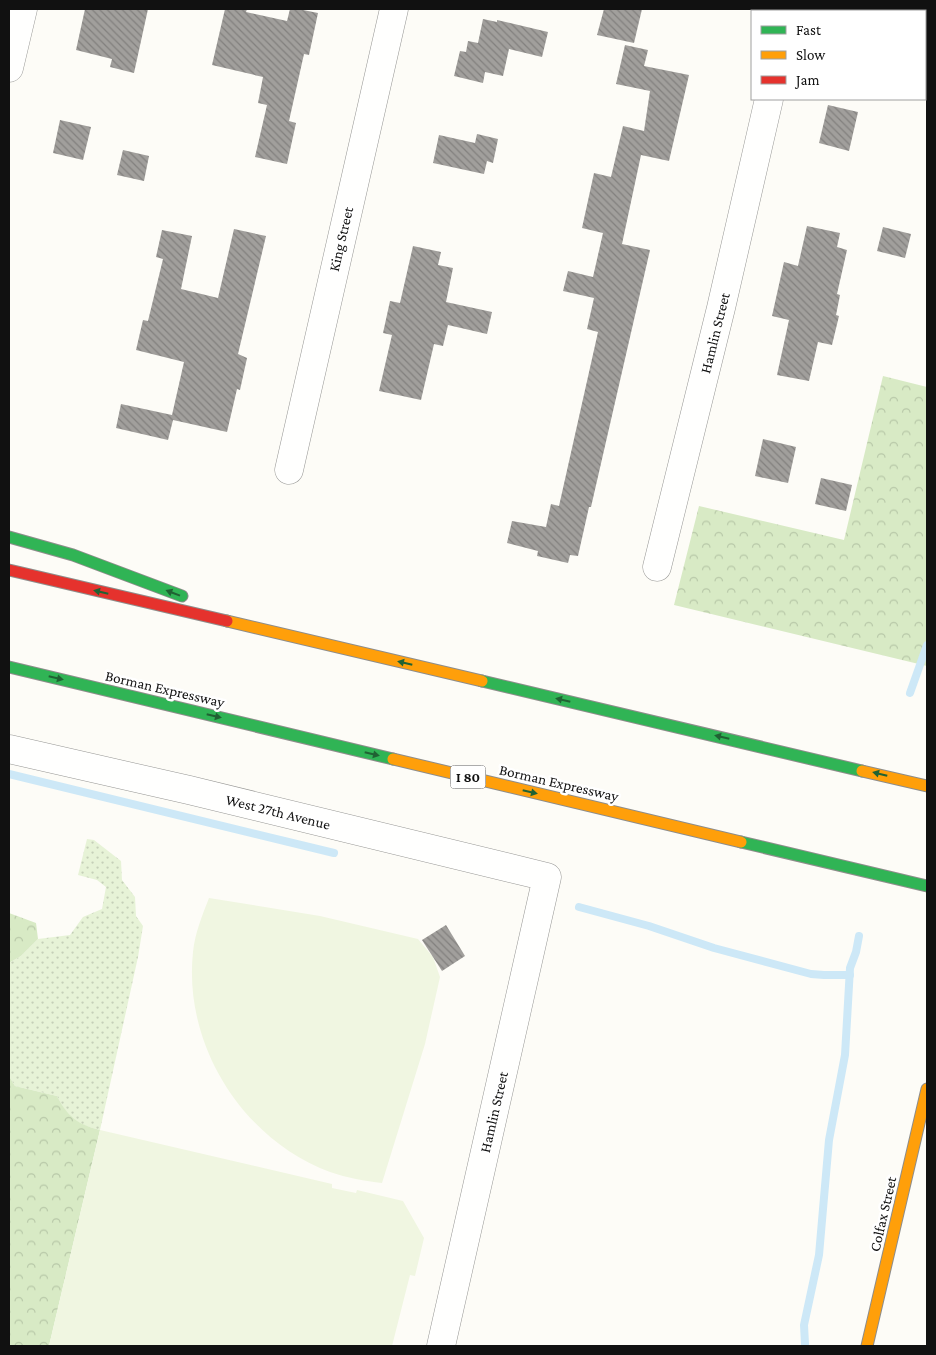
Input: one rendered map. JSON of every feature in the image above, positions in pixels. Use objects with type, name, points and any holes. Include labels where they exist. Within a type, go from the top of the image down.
[{"type":"main road","points":[[9,537],[73,555],[284,635]]},
{"type":"main road","points":[[9,570],[927,786]]},
{"type":"main road","name":"Borman Expressway","points":[[9,667],[927,886]]},
{"type":"main road","name":"Colfax Street","points":[[868,1346],[927,1089]]},
{"type":"street","points":[[9,68],[23,9]]},
{"type":"street","name":"King Street","points":[[289,470],[394,9]]},
{"type":"street","name":"Hamlin Street","points":[[657,567],[721,308],[769,100]]},
{"type":"street","name":"West 27th Avenue","points":[[9,749],[189,790],[547,877]]},
{"type":"street","name":"Hamlin Street","points":[[441,1346],[547,877]]},
{"type":"green space","points":[[883,376],[927,387],[927,666],[674,605],[699,506],[844,540]]},
{"type":"green space","points":[[87,839],[94,840],[121,861],[122,880],[135,897],[136,916],[143,926],[138,957],[100,1130],[74,1119],[65,1110],[57,1096],[15,1086],[9,1076],[9,963],[21,956],[38,939],[70,935],[83,917],[102,909],[106,887],[97,880],[78,875]]},
{"type":"green space","points":[[209,898],[320,916],[418,939],[433,957],[440,977],[425,1044],[382,1183],[336,1174],[299,1157],[270,1137],[246,1113],[225,1085],[209,1054],[198,1021],[192,987],[194,945]]},
{"type":"green space","points":[[9,913],[36,923],[38,939],[21,956],[9,963]]},
{"type":"green space","points":[[9,1076],[15,1086],[57,1096],[74,1119],[100,1130],[49,1346],[9,1346]]},
{"type":"green space","points":[[100,1130],[332,1184],[332,1188],[356,1193],[357,1190],[403,1201],[424,1238],[415,1276],[410,1275],[392,1346],[49,1346]]},
{"type":"building","points":[[85,9],[148,9],[134,73],[110,67],[112,59],[76,50]]},
{"type":"building","points":[[225,9],[247,9],[246,12],[287,21],[290,9],[318,13],[309,55],[304,54],[289,121],[296,123],[287,164],[255,157],[267,105],[258,103],[263,77],[212,65]]},
{"type":"building","points":[[604,9],[642,9],[634,43],[597,35]]},
{"type":"building","points":[[483,19],[497,22],[497,20],[548,32],[542,57],[509,49],[503,76],[485,72],[483,83],[454,76],[460,51],[466,52],[468,41],[478,43]]},
{"type":"building","points":[[625,45],[648,50],[644,66],[689,75],[669,161],[641,155],[622,244],[650,250],[591,507],[589,507],[578,556],[570,555],[568,563],[537,556],[538,551],[507,543],[512,521],[546,527],[551,504],[559,506],[598,332],[587,329],[594,298],[563,291],[568,271],[593,277],[603,233],[582,228],[594,173],[611,177],[623,126],[644,131],[650,91],[616,84]]},
{"type":"building","points":[[828,105],[858,112],[849,151],[819,143]]},
{"type":"building","points":[[60,120],[91,127],[83,160],[53,153]]},
{"type":"building","points":[[477,134],[498,139],[493,163],[487,161],[484,174],[433,163],[439,135],[475,143]]},
{"type":"building","points":[[123,150],[149,156],[144,181],[117,175]]},
{"type":"building","points":[[807,226],[840,233],[837,247],[847,250],[837,294],[840,295],[836,315],[839,316],[832,345],[818,342],[809,381],[777,375],[789,320],[772,316],[784,262],[798,266]]},
{"type":"building","points":[[883,227],[911,234],[905,258],[877,251]]},
{"type":"building","points":[[234,229],[266,236],[238,354],[247,358],[240,390],[237,389],[227,432],[173,420],[168,440],[116,428],[121,404],[172,415],[184,362],[136,350],[143,320],[148,321],[163,259],[156,257],[162,230],[192,236],[181,289],[218,298]]},
{"type":"building","points":[[413,246],[441,252],[438,265],[453,268],[446,302],[492,312],[487,334],[448,325],[443,346],[434,344],[421,400],[379,391],[392,335],[383,333],[390,301],[400,303]]},
{"type":"building","points":[[763,439],[796,447],[788,483],[755,476]]},
{"type":"building","points":[[821,478],[852,485],[846,511],[815,504]]},
{"type":"building","points":[[446,925],[465,956],[442,971],[422,940]]},
{"type":"waterway","points":[[910,693],[927,645]]},
{"type":"waterway","points":[[9,774],[334,853]]},
{"type":"waterway","points":[[579,907],[649,926],[714,948],[811,974],[850,975]]},
{"type":"waterway","points":[[805,1344],[804,1325],[819,1255],[829,1140],[845,1055],[850,968],[859,936]]},
{"type":"traffic: fast","points":[[9,537],[73,555],[182,596]]},
{"type":"traffic: fast","points":[[9,667],[393,759]]},
{"type":"traffic: fast","points":[[482,681],[862,771]]},
{"type":"traffic: fast","points":[[741,842],[927,886]]},
{"type":"traffic: slow","points":[[227,621],[482,681]]},
{"type":"traffic: slow","points":[[393,759],[741,842]]},
{"type":"traffic: slow","points":[[862,771],[927,786]]},
{"type":"traffic: slow","points":[[867,1346],[927,1089]]},
{"type":"traffic: jam","points":[[9,570],[227,621]]}]
